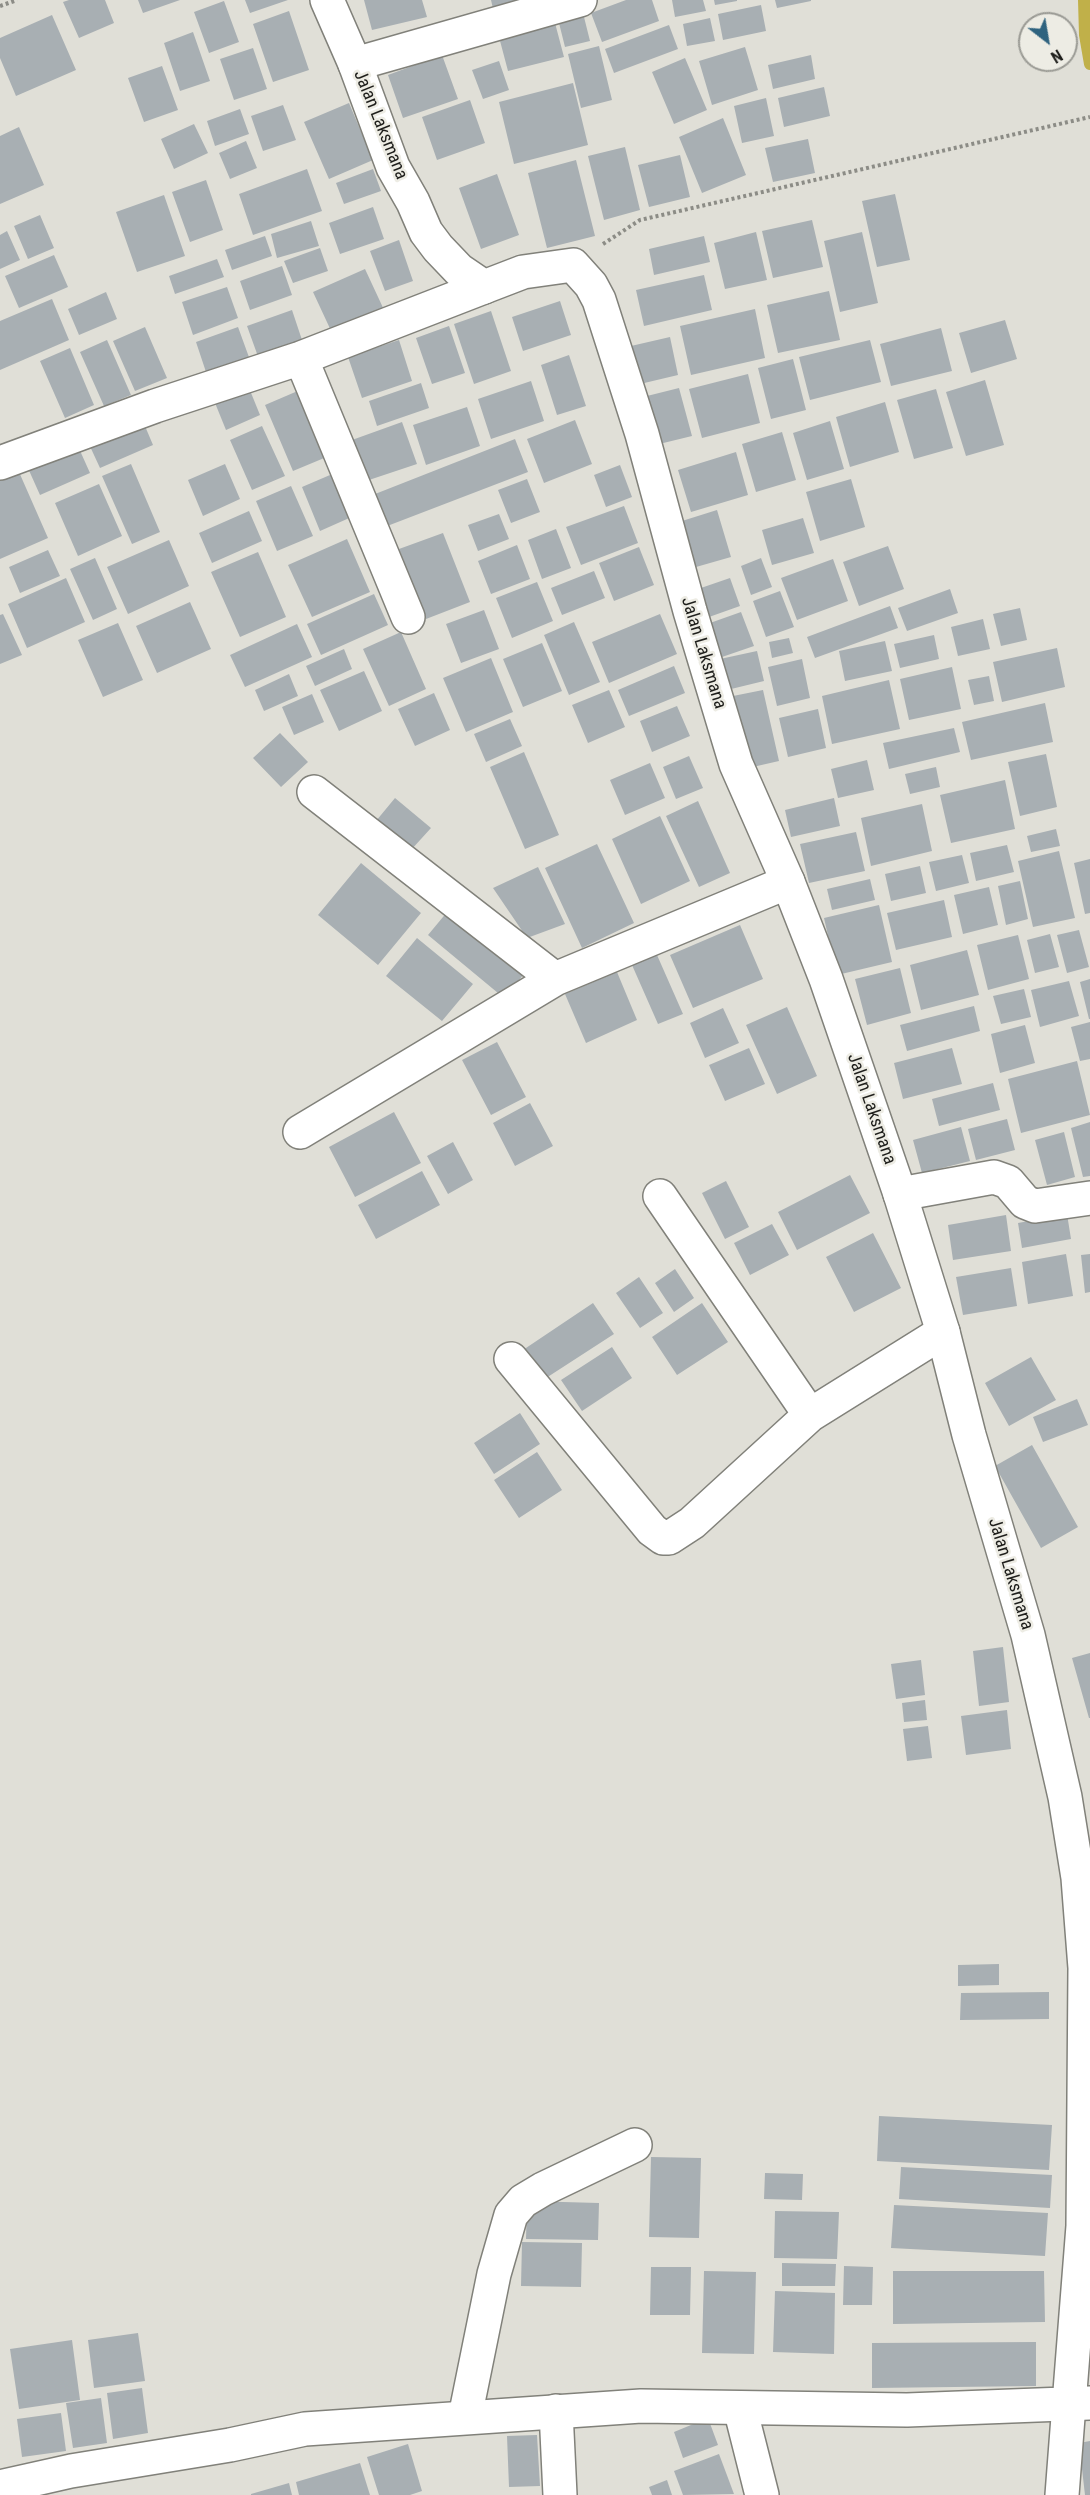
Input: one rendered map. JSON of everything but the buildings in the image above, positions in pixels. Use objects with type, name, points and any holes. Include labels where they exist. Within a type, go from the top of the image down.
[{"type":"street","name":"Jalan Laksmana","points":[[327,0],[356,64],[393,166],[426,232],[459,270],[484,287]]},
{"type":"street","points":[[356,64],[580,0]]},
{"type":"street","name":"Jalan Laksmana","points":[[573,265],[591,285],[604,313],[642,434],[690,611],[736,764],[788,882],[826,979],[900,1194],[943,1332],[969,1435],[1028,1635],[1065,1797],[1078,1878],[1085,1968],[1088,2085],[1080,2404],[1062,2495]]},
{"type":"street","points":[[0,463],[155,406],[301,358],[523,272],[573,265]]},
{"type":"street","points":[[301,358],[408,617]]},
{"type":"street","points":[[314,792],[555,979]]},
{"type":"street","points":[[300,1132],[555,979],[788,882]]},
{"type":"street","points":[[900,1194],[994,1177],[1008,1182],[1025,1202],[1035,1206],[1090,1198]]},
{"type":"street","points":[[660,1196],[810,1415]]},
{"type":"street","points":[[511,1359],[652,1530],[663,1538],[677,1535],[692,1523],[810,1415],[943,1332]]},
{"type":"street","points":[[465,2418],[494,2274],[510,2215],[523,2201],[543,2189],[635,2145]]},
{"type":"street","points":[[0,2487],[71,2471],[230,2445],[305,2429],[640,2406],[907,2410],[1080,2404]]},
{"type":"street","points":[[740,2408],[762,2495]]},
{"type":"street","points":[[556,2411],[560,2495]]},
{"type":"path","points":[[0,6],[18,0]]},
{"type":"path","points":[[573,265],[640,220],[1090,117]]},
{"type":"waterway","points":[[1084,0],[1085,35],[1090,64]]}]
